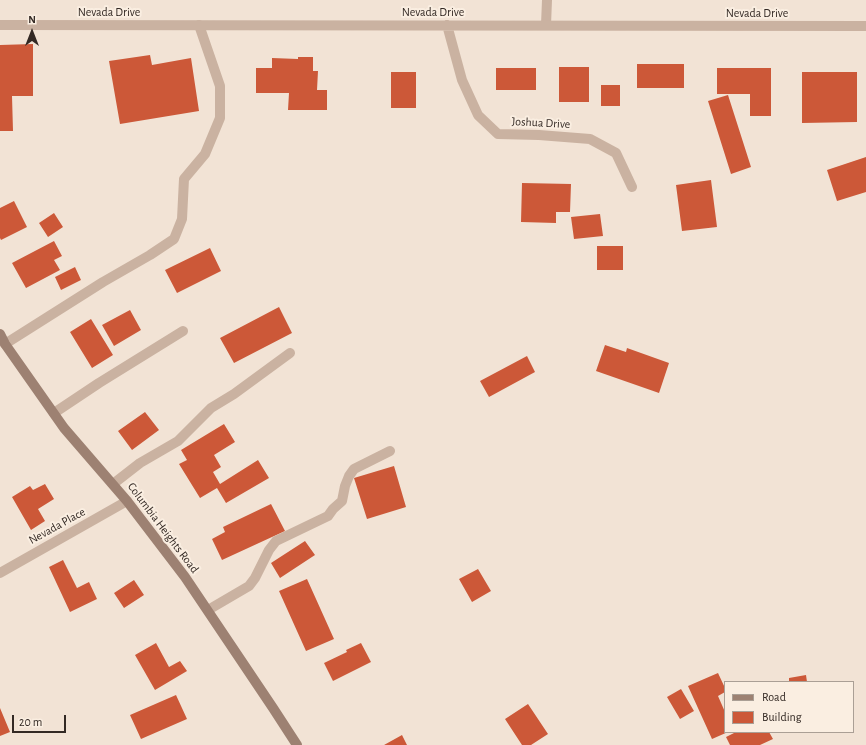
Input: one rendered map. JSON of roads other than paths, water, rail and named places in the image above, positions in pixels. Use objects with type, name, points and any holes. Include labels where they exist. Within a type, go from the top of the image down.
[{"type":"street","points":[[546,25],[547,0]]},
{"type":"street","name":"Nevada Drive","points":[[0,25],[866,26]]},
{"type":"street","points":[[5,344],[174,239],[182,219],[184,179],[206,154],[220,118],[220,86],[199,25]]},
{"type":"street","name":"Joshua Drive","points":[[448,25],[462,80],[478,115],[498,134],[539,135],[590,139],[616,154],[632,187]]},
{"type":"street","points":[[54,413],[183,331]]},
{"type":"street","name":"Columbia Heights Road","points":[[0,334],[5,344],[64,428],[127,501],[185,577],[273,708],[296,745]]},
{"type":"street","points":[[113,484],[140,463],[178,441],[211,408],[234,394],[290,353]]},
{"type":"street","points":[[208,610],[249,586],[255,578],[269,550],[276,541],[328,516],[342,501],[345,486],[354,468],[390,451]]},
{"type":"street","name":"Nevada Place","points":[[0,573],[127,501]]}]
